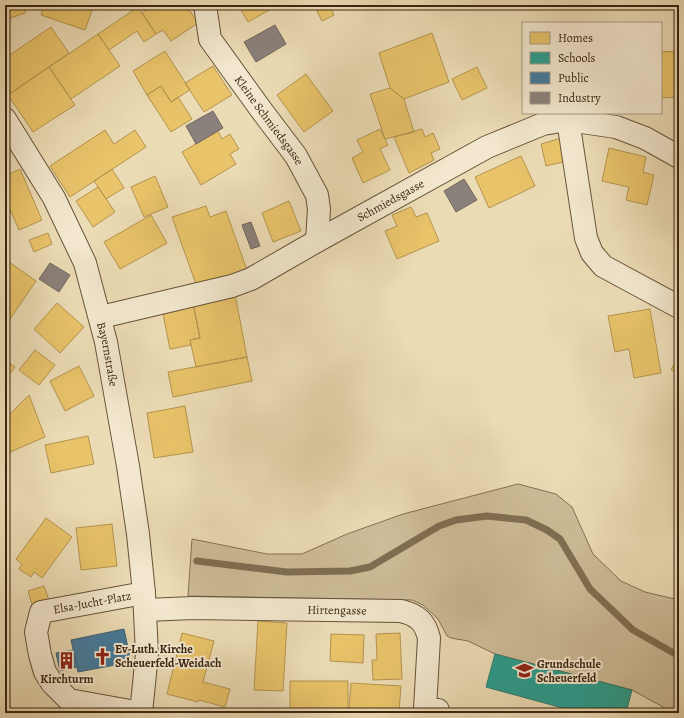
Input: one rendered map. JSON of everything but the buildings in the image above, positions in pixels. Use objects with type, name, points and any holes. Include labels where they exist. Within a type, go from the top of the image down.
[{"type":"street","name":"Kleine Schmiedsgasse","points":[[205,5],[210,39],[262,112],[296,156],[316,195],[319,209],[317,241]]},
{"type":"street","name":"Bayernstraße","points":[[5,119],[54,198],[85,263],[101,317],[128,466],[138,534],[145,602],[147,654],[141,713]]},
{"type":"street","name":"Schmiedsgasse","points":[[101,317],[232,286],[251,279],[486,147],[543,124],[568,120],[616,127],[645,138],[679,157]]},
{"type":"street","points":[[568,120],[586,238],[592,253],[603,266],[679,307]]},
{"type":"street","name":"Elsa-Jucht-Platz","points":[[141,713],[69,700],[52,683],[45,672],[36,632],[41,612],[145,602]]},
{"type":"street","name":"Hirtengasse","points":[[145,602],[193,608],[401,611],[412,613],[421,620],[429,638],[425,709],[438,710]]},
{"type":"shaded area","points":[[518,484],[556,494],[572,507],[593,554],[621,581],[645,592],[679,600],[679,713],[674,713],[632,690],[495,654],[468,641],[451,638],[447,636],[438,619],[423,605],[412,600],[188,596],[192,539],[267,554],[302,554],[347,534],[403,514]]},
{"type":"waterway","points":[[197,561],[287,572],[350,571],[370,567],[439,526],[456,520],[487,516],[526,520],[547,530],[560,539],[590,589],[633,630],[679,656]]},
{"type":"place","name":"Ev-Luth. Kirche Scheuerfeld-Weidach","points":[[102,656]]},
{"type":"place","name":"Kirchturm","points":[[67,660]]},
{"type":"place","name":"Grundschule Scheuerfeld","points":[[524,671]]}]
